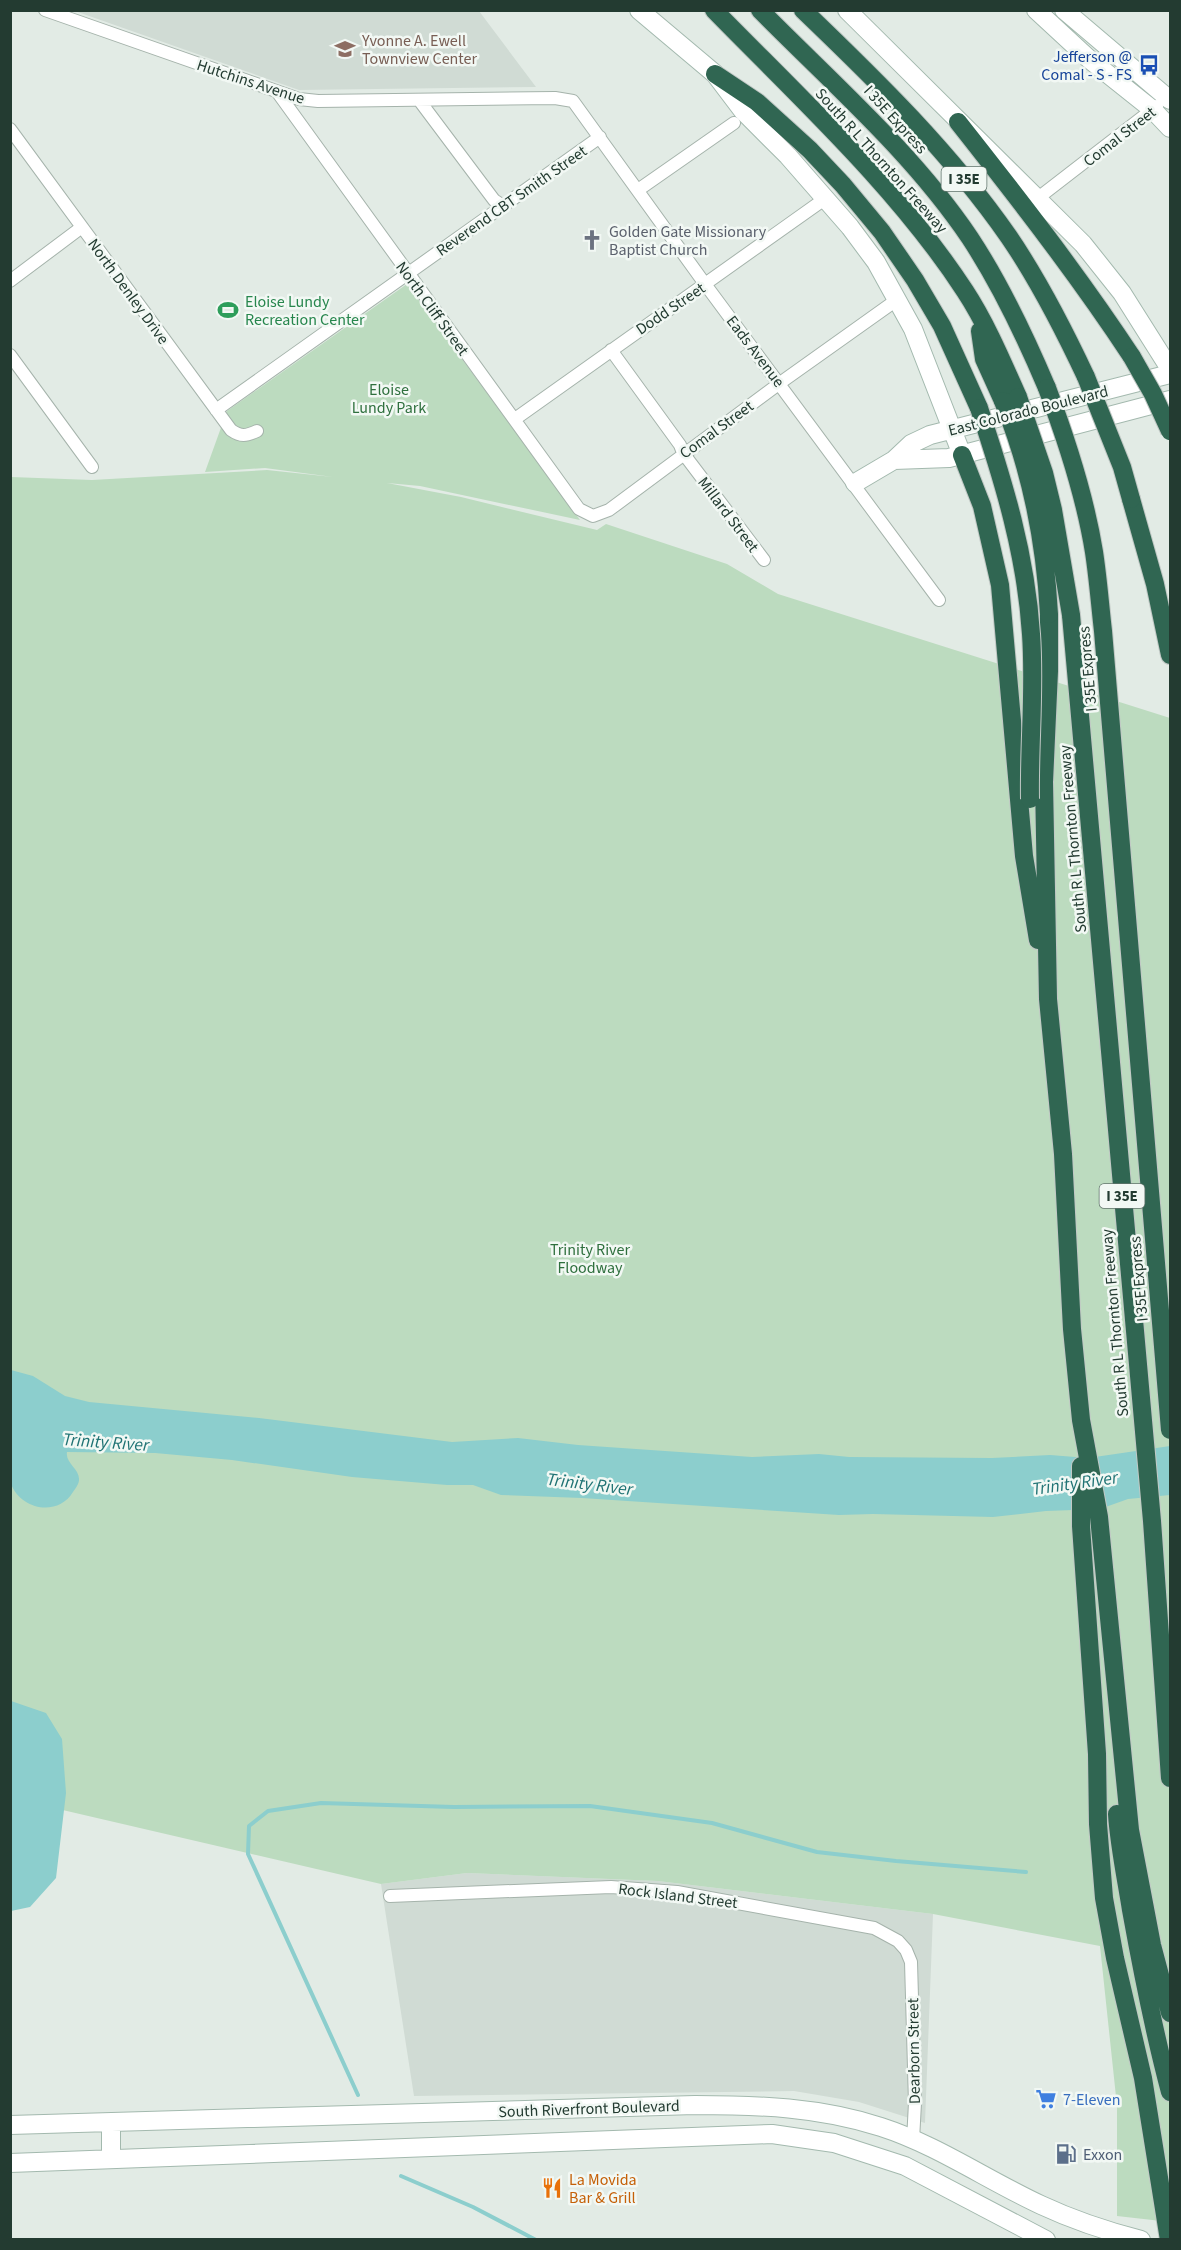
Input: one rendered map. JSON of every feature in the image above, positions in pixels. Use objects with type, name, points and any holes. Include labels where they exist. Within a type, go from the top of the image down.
[{"type":"highway","name":"South R L Thornton Freeway","points":[[714,10],[876,179],[930,241],[966,292],[977,314],[984,358],[1010,399],[1049,491],[1061,548],[1071,615],[1152,1521],[1170,1778]]},
{"type":"highway","name":"I 35E Express","points":[[760,10],[860,107],[948,209],[994,277],[1047,388],[1067,442],[1094,551],[1104,642],[1170,1430]]},
{"type":"highway","name":"I 35E","points":[[803,10],[931,137],[977,194],[1032,272],[1086,377],[1122,467],[1155,585],[1170,655]]},
{"type":"highway","points":[[715,74],[757,102],[810,150],[882,232],[915,280],[942,326],[980,408],[1015,522],[1031,632],[1030,769],[1035,876],[1033,912]]},
{"type":"highway","points":[[958,122],[1086,290],[1132,357],[1170,431]]},
{"type":"highway","points":[[1010,399],[1042,535],[1048,588],[1049,671],[1044,782],[1048,999]]},
{"type":"highway","points":[[962,455],[982,506],[1000,585],[1024,856],[1048,999],[1063,1154],[1072,1329],[1081,1420],[1099,1517],[1111,1643],[1110,1726],[1119,1840],[1145,1947],[1155,2031],[1170,2092]]},
{"type":"highway","points":[[1155,585],[1170,609]]},
{"type":"highway","points":[[1081,1420],[1081,1526],[1097,1754],[1099,1835],[1104,1898],[1153,2131],[1169,2240]]},
{"type":"highway","points":[[1145,1947],[1170,2013]]},
{"type":"main road","points":[[639,10],[715,74],[743,111],[826,198],[876,262],[898,299],[929,366],[962,455]]},
{"type":"main road","points":[[847,10],[1083,244],[1122,293],[1170,369]]},
{"type":"main road","points":[[1035,10],[1089,59],[1153,110],[1170,128]]},
{"type":"main road","points":[[1064,10],[1170,98]]},
{"type":"main road","name":"East Colorado Boulevard","points":[[855,483],[894,460],[911,444],[930,435],[1170,374]]},
{"type":"main road","name":"East Colorado Boulevard","points":[[894,460],[949,458],[1170,400]]},
{"type":"main road","name":"South Riverfront Boulevard","points":[[10,2125],[695,2105],[774,2106],[855,2119],[913,2140],[1040,2205],[1091,2226],[1141,2240]]},
{"type":"main road","points":[[476,2112],[477,2144]]},
{"type":"main road","points":[[111,2122],[111,2159]]},
{"type":"main road","name":"South Riverfront Boulevard","points":[[10,2163],[772,2134],[834,2143],[905,2166],[1046,2240]]},
{"type":"main road","points":[[905,2166],[913,2140]]},
{"type":"main road","points":[[1027,2230],[1040,2205]]},
{"type":"street","name":"Hutchins Avenue","points":[[45,10],[278,93],[318,101],[555,98],[573,101]]},
{"type":"street","name":"North Cliff Street","points":[[278,93],[579,509],[593,516]]},
{"type":"street","name":"Comal Street","points":[[1038,198],[1170,98]]},
{"type":"street","points":[[419,100],[494,200],[503,206]]},
{"type":"street","name":"Eads Avenue","points":[[573,101],[939,600]]},
{"type":"street","points":[[638,190],[734,123]]},
{"type":"street","name":"North Denley Drive","points":[[10,129],[231,430],[238,435],[247,435],[257,431]]},
{"type":"street","name":"Reverend CBT Smith Street","points":[[216,410],[600,137]]},
{"type":"street","name":"Dodd Street","points":[[515,419],[826,198]]},
{"type":"street","points":[[10,281],[82,227]]},
{"type":"street","name":"Comal Street","points":[[593,516],[609,510],[683,453],[898,299]]},
{"type":"street","name":"Millard Street","points":[[610,350],[674,436],[683,453],[764,560]]},
{"type":"street","points":[[10,355],[92,467]]},
{"type":"street","name":"Rock Island Street","points":[[390,1896],[611,1887],[677,1892],[874,1928],[898,1941],[906,1950],[911,1962]]},
{"type":"street","name":"Dearborn Street","points":[[911,1962],[915,2103],[913,2140]]},
{"type":"shaded area","name":"Yvonne A. Ewell Townview Center","points":[[75,11],[479,11],[536,87],[299,90]]},
{"type":"shaded area","points":[[467,1873],[658,1881],[933,1914],[925,2123],[859,2102],[794,2091],[414,2096],[381,1884]]},
{"type":"green space","name":"Trinity River Floodway","points":[[407,284],[580,520],[420,486],[387,483],[461,497],[597,530],[606,524],[727,564],[778,594],[1170,718],[1170,2222],[1117,2216],[1117,2106],[1100,1946],[933,1914],[658,1881],[467,1873],[381,1884],[11,1798],[11,477],[92,480],[267,470],[333,477],[265,468],[205,472],[227,411]]},
{"type":"water","name":"Trinity River","points":[[11,1370],[33,1376],[65,1396],[89,1402],[259,1418],[452,1442],[518,1438],[578,1445],[752,1457],[819,1454],[849,1457],[992,1458],[1050,1455],[1088,1458],[1170,1446],[1170,1495],[1128,1499],[1100,1509],[1046,1511],[993,1517],[839,1515],[501,1495],[473,1485],[352,1477],[232,1460],[155,1453],[67,1452],[68,1459],[79,1476],[78,1485],[66,1500],[58,1505],[40,1507],[23,1500],[16,1493],[10,1480]]},
{"type":"water","points":[[11,1701],[46,1713],[62,1739],[66,1793],[56,1878],[30,1907],[11,1911]]},
{"type":"waterway","points":[[358,2095],[248,1854],[249,1826],[268,1811],[321,1803],[454,1807],[590,1806],[712,1823],[817,1852],[1026,1872]]},
{"type":"waterway","points":[[401,2176],[473,2207],[536,2240]]},
{"type":"place","name":"Yvonne A. Ewell Townview Center","points":[[345,49]]},
{"type":"place","name":"Jefferson @ Comal - S - FS","points":[[1149,65]]},
{"type":"place","name":"Golden Gate Missionary Baptist Church","points":[[592,240]]},
{"type":"place","name":"Eloise Lundy Recreation Center","points":[[228,310]]},
{"type":"place","name":"7-Eleven","points":[[1046,2099]]},
{"type":"place","name":"Exxon","points":[[1066,2154]]},
{"type":"place","name":"La Movida Bar & Grill","points":[[552,2188]]},
{"type":"park label","name":"Eloise Lundy Park","points":[[389,398]]}]
